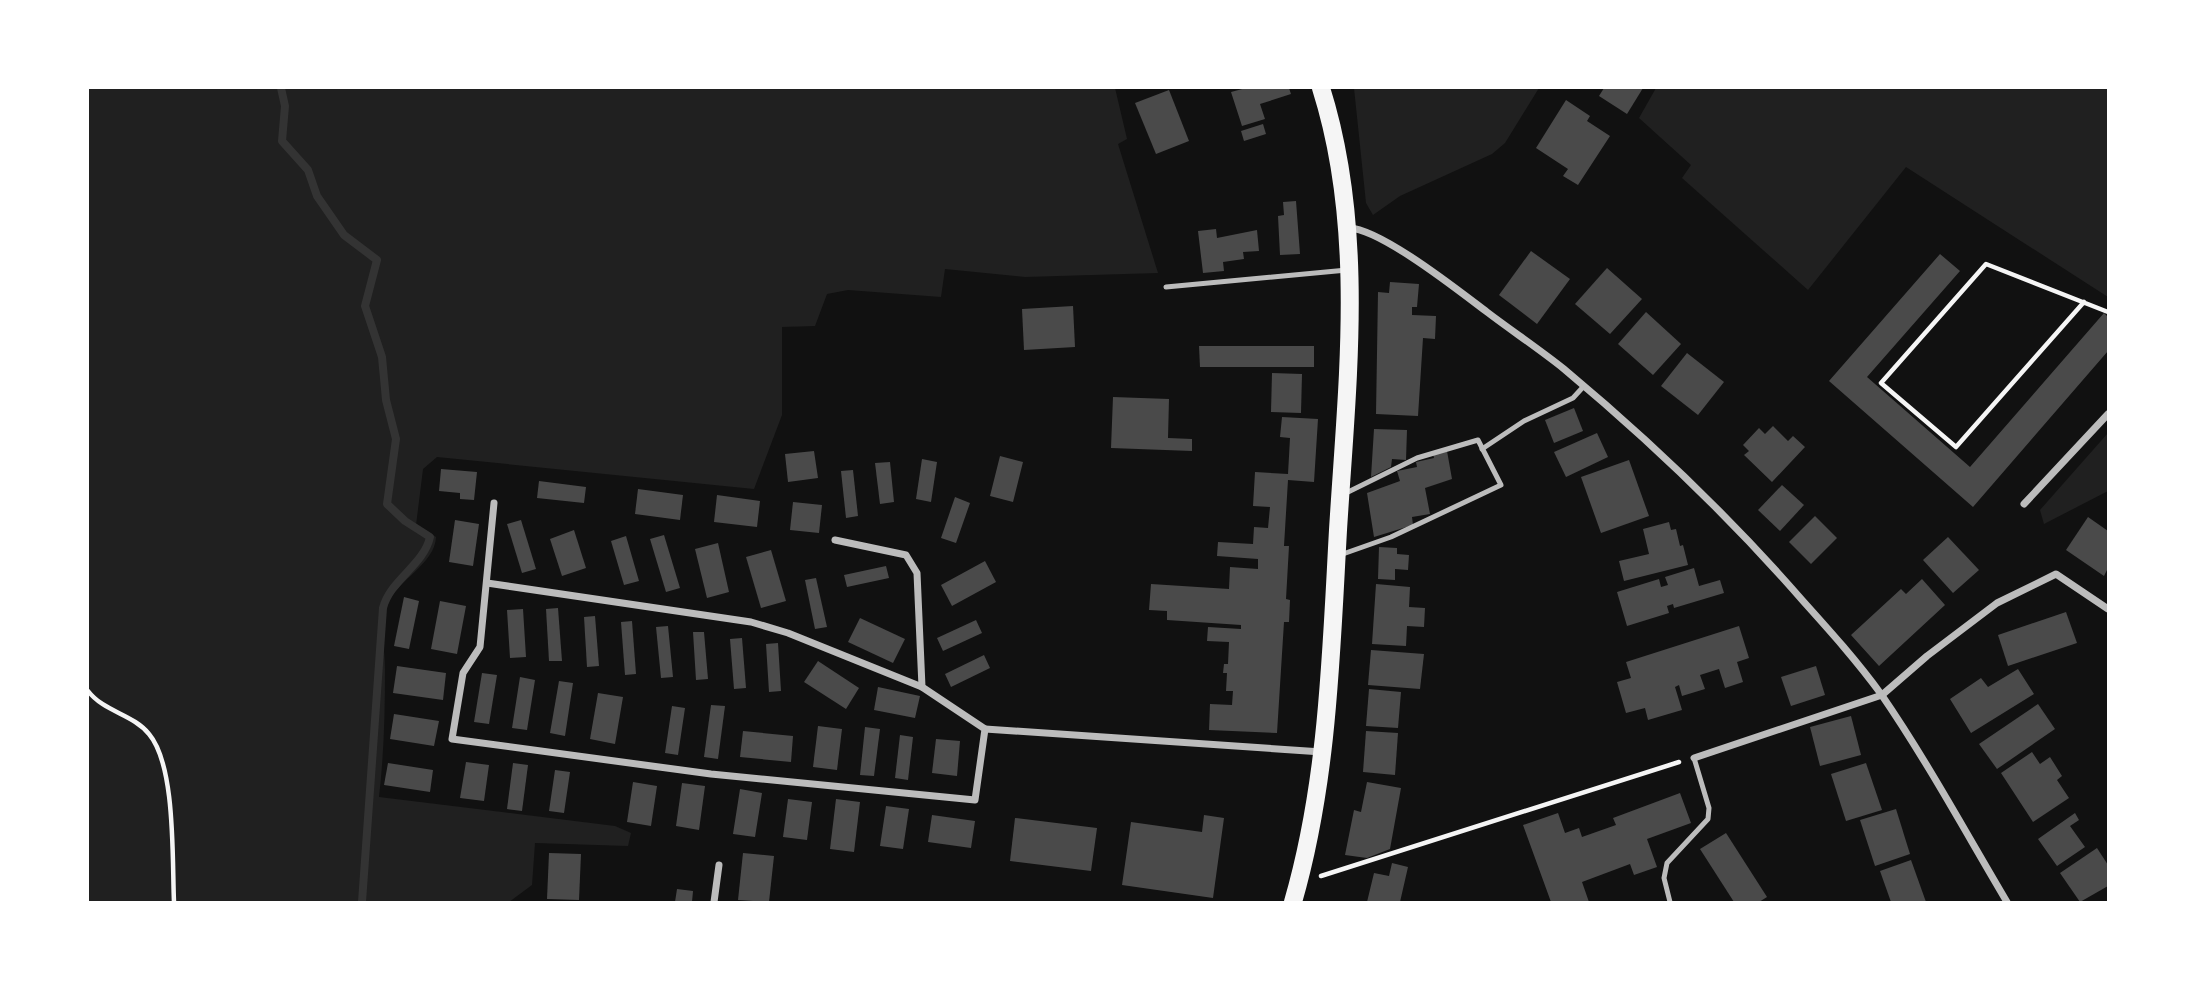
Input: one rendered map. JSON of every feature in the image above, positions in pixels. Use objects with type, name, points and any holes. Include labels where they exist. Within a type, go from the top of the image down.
[{"type":"main road","points":[[1293,902],[1323,752],[1337,556],[1350,270],[1343,180],[1323,88]]},
{"type":"street","points":[[1347,221],[1394,246],[1456,288],[1584,386],[1685,476],[1757,550],[1856,661],[1882,695],[2007,902]]},
{"type":"street","points":[[2024,504],[2109,414]]},
{"type":"street","points":[[495,503],[480,647],[463,673],[452,739],[710,774],[975,800],[985,729]]},
{"type":"street","points":[[835,540],[906,555],[917,573],[922,687]]},
{"type":"street","points":[[1694,758],[1882,695],[1927,656],[1997,603],[2056,574],[2109,609]]},
{"type":"street","points":[[487,583],[751,622],[788,633],[922,687],[985,729],[1323,752]]},
{"type":"street","points":[[714,902],[719,865]]},
{"type":"lane","points":[[1166,287],[1350,270]]},
{"type":"lane","points":[[1482,449],[1524,421],[1573,398],[1584,386]]},
{"type":"lane","points":[[1337,556],[1391,537],[1501,485],[1478,440],[1417,458],[1340,496]]},
{"type":"lane","points":[[1670,902],[1664,878],[1667,863],[1708,819],[1709,808],[1694,758]]},
{"type":"path","points":[[2084,302],[1956,447],[1881,383],[1986,264],[2084,302],[2109,312]]},
{"type":"path","points":[[88,691],[96,702],[148,733],[161,756],[170,806],[174,902]]},
{"type":"path","points":[[1299,880],[1336,873],[1694,758]]},
{"type":"shaded area","points":[[88,88],[1115,88],[1127,139],[1118,144],[1158,273],[1025,277],[945,269],[941,297],[848,290],[827,294],[815,326],[782,327],[782,415],[754,489],[437,457],[423,469],[416,525],[436,537],[429,556],[392,596],[385,612],[384,717],[379,797],[615,826],[631,833],[628,846],[535,843],[532,885],[509,902],[88,902]]},
{"type":"shaded area","points":[[1354,88],[1539,88],[1505,143],[1492,154],[1400,196],[1373,215],[1366,203]]},
{"type":"shaded area","points":[[1656,88],[2108,88],[2108,297],[1906,167],[1808,290],[1682,178],[1691,165],[1639,118]]},
{"type":"shaded area","points":[[2108,433],[2108,491],[2044,524],[2040,510]]},
{"type":"building","points":[[1246,88],[1289,88],[1291,94],[1260,104],[1265,119],[1242,126],[1231,92]]},
{"type":"building","points":[[1604,88],[1643,88],[1627,114],[1599,96]]},
{"type":"building","points":[[1169,90],[1189,141],[1156,154],[1135,103]]},
{"type":"building","points":[[1566,100],[1590,116],[1587,121],[1610,136],[1578,185],[1563,176],[1568,169],[1536,148]]},
{"type":"building","points":[[1263,124],[1266,134],[1244,141],[1241,131]]},
{"type":"building","points":[[1296,201],[1300,254],[1280,255],[1278,216],[1284,215],[1283,202]]},
{"type":"building","points":[[1216,229],[1217,238],[1257,230],[1259,251],[1243,252],[1244,259],[1223,262],[1224,271],[1203,273],[1198,231]]},
{"type":"building","points":[[1531,251],[1570,279],[1537,324],[1499,295]]},
{"type":"building","points":[[1940,254],[1960,271],[1867,377],[1970,467],[2104,313],[2108,317],[2108,351],[1973,507],[1829,381]]},
{"type":"building","points":[[1607,268],[1642,299],[1610,334],[1575,304]]},
{"type":"building","points":[[1390,282],[1419,284],[1417,307],[1412,307],[1412,315],[1436,316],[1435,339],[1423,338],[1418,416],[1376,414],[1378,292],[1389,293]]},
{"type":"building","points":[[1073,306],[1075,347],[1024,350],[1022,309]]},
{"type":"building","points":[[1646,312],[1681,344],[1653,375],[1618,344]]},
{"type":"building","points":[[1199,346],[1314,346],[1314,367],[1200,367]]},
{"type":"building","points":[[1687,353],[1724,382],[1698,415],[1661,386]]},
{"type":"building","points":[[1272,373],[1302,374],[1301,413],[1271,412]]},
{"type":"building","points":[[1113,397],[1169,399],[1168,438],[1192,439],[1192,451],[1111,448]]},
{"type":"building","points":[[1574,408],[1583,431],[1554,443],[1545,420]]},
{"type":"building","points":[[1282,417],[1318,419],[1314,482],[1288,480],[1284,546],[1289,546],[1286,599],[1290,600],[1289,622],[1284,622],[1277,733],[1209,730],[1210,704],[1232,705],[1233,691],[1226,691],[1227,673],[1223,673],[1224,664],[1228,664],[1229,642],[1207,641],[1208,627],[1241,629],[1241,625],[1167,620],[1167,611],[1149,610],[1151,584],[1229,589],[1230,567],[1258,569],[1258,559],[1217,556],[1218,542],[1253,544],[1254,527],[1268,528],[1270,507],[1253,506],[1255,472],[1288,474],[1290,438],[1280,437]]},
{"type":"building","points":[[1773,426],[1788,441],[1793,436],[1805,447],[1772,482],[1744,455],[1749,451],[1743,445],[1759,428],[1765,434]]},
{"type":"building","points":[[1374,429],[1407,430],[1406,460],[1392,459],[1391,467],[1371,477]]},
{"type":"building","points":[[1597,433],[1608,457],[1566,477],[1554,452]]},
{"type":"building","points":[[814,451],[818,478],[788,482],[785,454]]},
{"type":"building","points":[[1447,451],[1452,479],[1425,488],[1430,514],[1412,517],[1413,525],[1374,537],[1367,493],[1400,481],[1397,471],[1417,467],[1416,462],[1434,458],[1433,454]]},
{"type":"building","points":[[1000,456],[1023,462],[1013,502],[990,496]]},
{"type":"building","points":[[922,459],[937,462],[931,502],[916,499]]},
{"type":"building","points":[[1629,460],[1649,516],[1601,533],[1581,477]]},
{"type":"building","points":[[890,462],[894,502],[880,504],[875,463]]},
{"type":"building","points":[[441,469],[477,472],[474,500],[460,499],[460,493],[439,491]]},
{"type":"building","points":[[853,470],[858,516],[846,518],[841,471]]},
{"type":"building","points":[[539,481],[586,487],[584,503],[537,498]]},
{"type":"building","points":[[1782,485],[1804,505],[1780,531],[1758,510]]},
{"type":"building","points":[[638,489],[683,495],[680,520],[635,514]]},
{"type":"building","points":[[717,495],[760,501],[757,527],[714,522]]},
{"type":"building","points":[[955,497],[970,503],[956,543],[941,538]]},
{"type":"building","points":[[793,502],[822,505],[819,533],[790,530]]},
{"type":"building","points":[[1815,516],[1837,538],[1811,564],[1789,542]]},
{"type":"building","points":[[2088,517],[2108,531],[2108,568],[2104,576],[2066,550]]},
{"type":"building","points":[[455,520],[479,524],[473,566],[449,562]]},
{"type":"building","points":[[521,520],[536,569],[522,573],[507,524]]},
{"type":"building","points":[[1669,522],[1671,530],[1676,529],[1688,565],[1624,581],[1619,561],[1649,554],[1643,529]]},
{"type":"building","points":[[574,530],[586,568],[562,576],[550,539]]},
{"type":"building","points":[[664,535],[680,588],[666,592],[650,539]]},
{"type":"building","points":[[626,536],[639,581],[624,585],[611,541]]},
{"type":"building","points":[[1948,537],[1979,570],[1953,593],[1923,560]]},
{"type":"building","points":[[718,543],[729,592],[707,598],[695,549]]},
{"type":"building","points":[[1379,547],[1397,548],[1397,554],[1409,555],[1408,570],[1395,569],[1395,580],[1378,579]]},
{"type":"building","points":[[771,550],[786,601],[761,608],[746,557]]},
{"type":"building","points":[[985,561],[996,582],[952,606],[941,585]]},
{"type":"building","points":[[886,566],[889,578],[847,587],[844,575]]},
{"type":"building","points":[[1694,568],[1699,586],[1720,580],[1724,593],[1674,608],[1673,604],[1667,606],[1669,613],[1627,626],[1617,592],[1659,579],[1661,587],[1668,585],[1665,577]]},
{"type":"building","points":[[816,578],[827,627],[815,629],[805,580]]},
{"type":"building","points":[[1922,579],[1945,605],[1879,666],[1851,635],[1901,589],[1906,594]]},
{"type":"building","points":[[1376,584],[1410,587],[1409,607],[1425,608],[1424,627],[1407,626],[1406,646],[1372,644]]},
{"type":"building","points":[[404,597],[419,601],[409,649],[394,646]]},
{"type":"building","points":[[440,601],[466,606],[457,654],[431,649]]},
{"type":"building","points":[[558,608],[562,661],[549,661],[546,609]]},
{"type":"building","points":[[523,609],[526,657],[510,658],[507,610]]},
{"type":"building","points":[[2066,612],[2077,643],[2008,666],[1998,635]]},
{"type":"building","points":[[595,616],[599,666],[587,667],[584,617]]},
{"type":"building","points":[[860,618],[905,639],[893,663],[848,642]]},
{"type":"building","points":[[976,620],[982,633],[943,651],[937,638]]},
{"type":"building","points":[[632,621],[636,674],[625,675],[621,622]]},
{"type":"building","points":[[668,626],[673,677],[661,678],[656,627]]},
{"type":"building","points":[[1739,626],[1749,658],[1737,662],[1743,682],[1725,688],[1719,669],[1700,675],[1705,689],[1682,696],[1679,685],[1675,687],[1682,710],[1648,720],[1645,708],[1626,713],[1617,682],[1631,678],[1626,662]]},
{"type":"building","points":[[693,632],[704,632],[708,679],[696,680]]},
{"type":"building","points":[[742,638],[746,688],[734,689],[730,639]]},
{"type":"building","points":[[778,643],[781,691],[769,692],[766,644]]},
{"type":"building","points":[[1371,650],[1424,654],[1420,689],[1368,685]]},
{"type":"building","points":[[984,655],[990,668],[951,687],[945,674]]},
{"type":"building","points":[[818,661],[859,688],[846,709],[804,682]]},
{"type":"building","points":[[397,666],[446,673],[443,700],[393,693]]},
{"type":"building","points":[[1816,666],[1825,695],[1791,706],[1781,677]]},
{"type":"building","points":[[2018,669],[2034,694],[1971,733],[1950,699],[1981,678],[1988,687]]},
{"type":"building","points":[[482,673],[497,675],[489,724],[474,722]]},
{"type":"building","points":[[520,677],[535,680],[527,730],[512,728]]},
{"type":"building","points":[[559,681],[573,683],[565,736],[550,733]]},
{"type":"building","points":[[878,687],[920,696],[915,718],[874,710]]},
{"type":"building","points":[[1369,689],[1401,692],[1398,728],[1366,726]]},
{"type":"building","points":[[598,693],[623,697],[615,744],[590,739]]},
{"type":"building","points":[[2038,704],[2055,729],[1997,769],[1979,744]]},
{"type":"building","points":[[711,705],[725,706],[718,759],[704,757]]},
{"type":"building","points":[[672,706],[685,708],[678,755],[665,753]]},
{"type":"building","points":[[394,714],[439,721],[434,746],[390,739]]},
{"type":"building","points":[[1851,716],[1861,755],[1820,766],[1810,727]]},
{"type":"building","points":[[818,726],[842,729],[837,770],[813,767]]},
{"type":"building","points":[[865,727],[880,729],[874,776],[860,775]]},
{"type":"building","points":[[743,731],[793,736],[791,762],[740,757]]},
{"type":"building","points":[[1366,731],[1398,733],[1395,775],[1363,772]]},
{"type":"building","points":[[900,735],[913,737],[908,780],[895,778]]},
{"type":"building","points":[[936,739],[960,741],[957,776],[932,773]]},
{"type":"building","points":[[2032,752],[2040,764],[2050,757],[2062,776],[2057,780],[2069,798],[2033,822],[2001,773]]},
{"type":"building","points":[[466,762],[489,765],[484,801],[460,798]]},
{"type":"building","points":[[388,763],[433,770],[430,792],[384,785]]},
{"type":"building","points":[[513,763],[528,765],[522,811],[507,809]]},
{"type":"building","points":[[1866,763],[1882,810],[1846,821],[1831,774]]},
{"type":"building","points":[[555,770],[570,772],[564,813],[549,811]]},
{"type":"building","points":[[633,782],[657,786],[651,826],[627,822]]},
{"type":"building","points":[[1367,782],[1401,788],[1390,849],[1367,858],[1345,855],[1354,810],[1361,812]]},
{"type":"building","points":[[682,783],[705,786],[699,830],[676,826]]},
{"type":"building","points":[[740,789],[762,793],[755,837],[733,834]]},
{"type":"building","points":[[1680,793],[1691,823],[1647,839],[1657,867],[1634,875],[1630,864],[1582,882],[1589,902],[1551,902],[1523,825],[1558,813],[1565,833],[1579,828],[1582,837],[1616,825],[1613,818]]},
{"type":"building","points":[[788,799],[812,802],[807,840],[783,837]]},
{"type":"building","points":[[836,799],[860,802],[854,852],[830,849]]},
{"type":"building","points":[[886,806],[909,809],[903,849],[880,846]]},
{"type":"building","points":[[1896,809],[1910,854],[1875,866],[1860,820]]},
{"type":"building","points":[[2075,813],[2079,820],[2070,826],[2085,847],[2057,866],[2038,839]]},
{"type":"building","points":[[932,815],[975,821],[971,848],[928,842]]},
{"type":"building","points":[[1204,815],[1224,818],[1213,898],[1122,885],[1131,822],[1202,832]]},
{"type":"building","points":[[1015,818],[1097,828],[1091,871],[1010,861]]},
{"type":"building","points":[[1726,833],[1767,897],[1759,902],[1734,902],[1700,849]]},
{"type":"building","points":[[2097,848],[2108,865],[2108,886],[2080,902],[2060,873]]},
{"type":"building","points":[[549,853],[581,854],[579,900],[547,899]]},
{"type":"building","points":[[743,853],[774,856],[769,902],[738,900]]},
{"type":"building","points":[[1911,860],[1926,902],[1891,902],[1880,871]]},
{"type":"building","points":[[1392,863],[1408,867],[1400,902],[1367,902],[1374,873],[1389,876]]},
{"type":"building","points":[[677,889],[693,891],[692,902],[675,902]]},
{"type":"waterway","points":[[281,88],[285,106],[282,141],[308,170],[317,196],[344,235],[377,260],[365,306],[382,357],[386,400],[396,439],[387,504],[405,521],[430,537],[427,547],[392,589],[383,608],[362,902]]}]
